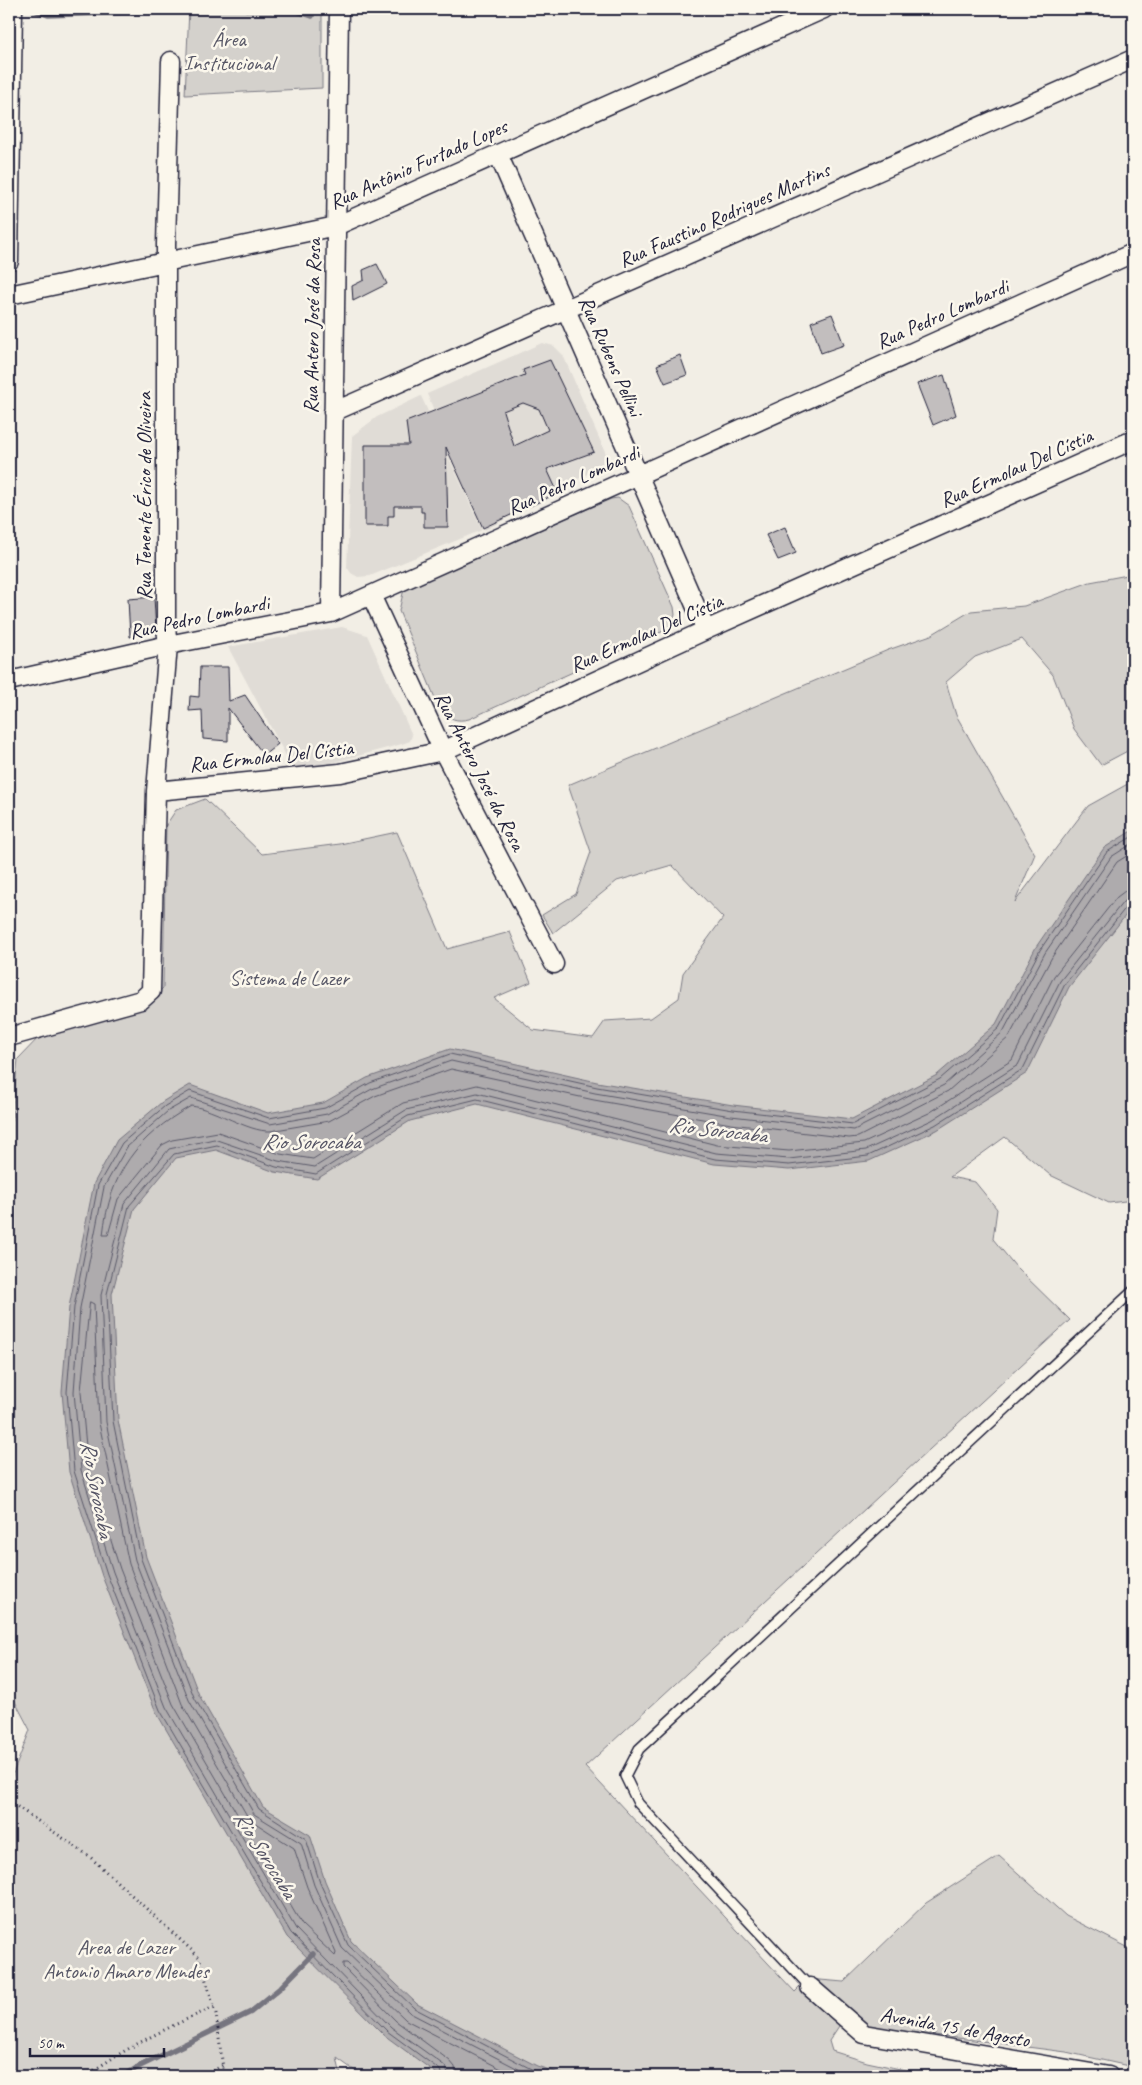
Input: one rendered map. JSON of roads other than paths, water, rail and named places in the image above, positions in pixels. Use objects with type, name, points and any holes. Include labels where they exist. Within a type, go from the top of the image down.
[{"type":"street","points":[[9,261],[14,9]]},
{"type":"street","name":"Rua Antero José da Rosa","points":[[331,613],[339,9]]},
{"type":"street","name":"Rua Antônio Furtado Lopes","points":[[9,295],[336,226],[824,9]]},
{"type":"street","name":"Rua Faustino Rodrigues Martins","points":[[334,412],[1133,60]]},
{"type":"street","name":"Rua Tenente Érico de Oliveira","points":[[9,1037],[142,1000],[152,991],[156,791],[168,645],[166,628],[167,262],[171,61]]},
{"type":"street","name":"Rua Rubens Pellini","points":[[498,154],[706,630]]},
{"type":"street","name":"Rua Pedro Lombardi","points":[[9,681],[168,645],[331,613],[1133,253]]},
{"type":"street","name":"Rua Ermolau Del Cístia","points":[[156,791],[340,773],[443,751],[706,630],[1133,440]]},
{"type":"street","name":"Rua Antero José da Rosa","points":[[371,595],[443,751],[554,964]]},
{"type":"street","name":"Avenida 15 de Agosto","points":[[810,1987],[864,2034],[1109,2076]]},
{"type":"lane","points":[[810,1987],[638,1803],[625,1776],[639,1749],[1133,1291]]},
{"type":"water","name":"Rio Sorocaba","points":[[1133,830],[1133,906],[1069,987],[1027,1073],[937,1130],[869,1161],[789,1170],[714,1164],[477,1104],[410,1121],[317,1179],[275,1172],[216,1150],[176,1158],[134,1209],[112,1294],[118,1420],[146,1557],[199,1695],[263,1807],[310,1835],[325,1881],[351,1941],[417,2004],[537,2066],[568,2076],[440,2076],[384,2035],[287,1937],[156,1712],[102,1576],[69,1472],[62,1392],[69,1307],[94,1183],[117,1140],[162,1102],[190,1085],[268,1113],[323,1103],[367,1078],[450,1049],[597,1082],[733,1105],[852,1119],[937,1075],[996,1024],[1036,947],[1104,848]]},
{"type":"waterway","points":[[34,10],[48,15],[208,9]]},
{"type":"waterway","points":[[247,9],[297,11],[312,16]]},
{"type":"waterway","points":[[124,2076],[138,2067],[251,2012],[280,1988],[313,1954]]},
{"type":"park label","name":"Área Institucional","points":[[229,51]]},
{"type":"park label","name":"Sistema de Lazer","points":[[289,978]]},
{"type":"park label","name":"Area de Lazer Antonio Amaro Mendes","points":[[126,1959]]}]
